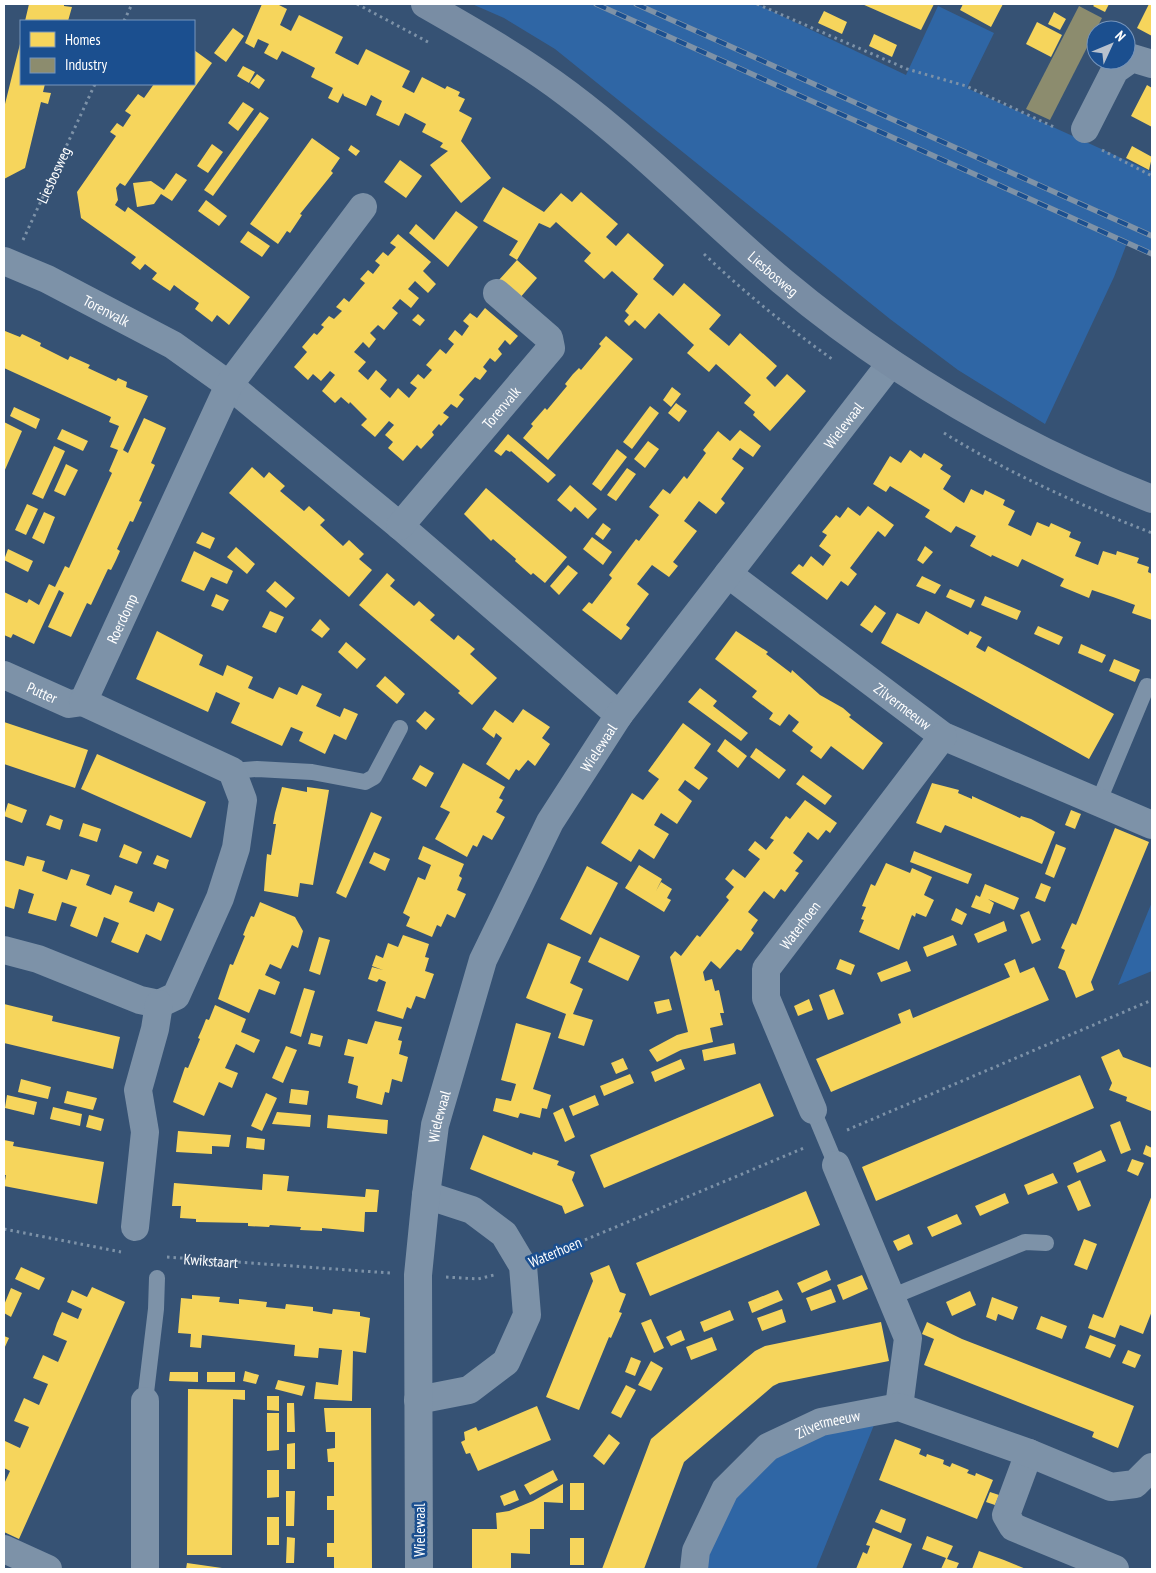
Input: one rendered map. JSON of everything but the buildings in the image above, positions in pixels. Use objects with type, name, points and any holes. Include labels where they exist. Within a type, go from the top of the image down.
[{"type":"street","name":"Liesbosweg","points":[[425,4],[505,49],[568,94],[638,151],[783,281],[891,363],[950,401],[1012,436],[1110,482],[1152,499]]},
{"type":"street","points":[[1081,135],[1114,70],[1132,58],[1152,64]]},
{"type":"street","points":[[229,385],[364,207]]},
{"type":"street","name":"Torenvalk","points":[[8,263],[47,278],[173,345],[229,385],[400,526],[619,715]]},
{"type":"street","name":"Torenvalk","points":[[400,526],[551,348],[549,338],[497,293]]},
{"type":"street","name":"Wielewaal","points":[[419,1569],[418,1276],[426,1195],[435,1125],[483,960],[550,822],[619,715],[891,363]]},
{"type":"street","name":"Roerdomp","points":[[83,702],[229,385]]},
{"type":"street","name":"Zilvermeeuw","points":[[728,574],[942,736],[1152,825]]},
{"type":"street","name":"Putter","points":[[4,675],[69,704],[83,702]]},
{"type":"street","points":[[4,950],[38,958],[140,1000],[158,1004],[176,996],[220,898],[236,848],[243,800],[232,771],[83,702]]},
{"type":"street","name":"Waterhoen","points":[[812,1110],[766,998],[766,969],[942,736]]},
{"type":"street","points":[[135,1227],[145,1132],[138,1090],[155,1029],[158,1004]]},
{"type":"street","name":"Waterhoen","points":[[836,1165],[908,1338],[899,1407]]},
{"type":"street","points":[[418,1400],[469,1390],[506,1362],[527,1315],[522,1266],[504,1234],[472,1210],[426,1195]]},
{"type":"street","points":[[145,1569],[146,1401]]},
{"type":"street","points":[[899,1407],[1029,1453],[1111,1487],[1135,1484],[1152,1467]]},
{"type":"street","name":"Zilvermeeuw","points":[[694,1569],[696,1551],[725,1490],[768,1447],[821,1422],[899,1407]]},
{"type":"street","points":[[1029,1453],[1006,1515],[1013,1527],[1115,1569]]},
{"type":"street","points":[[4,1550],[48,1569]]},
{"type":"lane","points":[[1098,803],[1147,686]]},
{"type":"lane","points":[[232,771],[257,769],[312,772],[365,782],[374,777],[400,728]]},
{"type":"lane","name":"Waterhoen","points":[[812,1110],[836,1165]]},
{"type":"lane","points":[[891,1298],[1025,1242],[1046,1243]]},
{"type":"lane","points":[[146,1401],[156,1309],[157,1278]]},
{"type":"path","points":[[124,20],[132,4]]},
{"type":"path","points":[[757,4],[765,5],[907,69],[966,86],[1081,135],[1152,176]]},
{"type":"path","name":"Liesbosweg","points":[[8,263],[95,85]]},
{"type":"path","name":"Waterhoen","points":[[418,1276],[478,1280],[522,1266],[1152,1000]]},
{"type":"path","points":[[4,1229],[123,1253]]},
{"type":"path","name":"Kwikstaart","points":[[158,1256],[418,1276]]},
{"type":"shaded area","points":[[472,4],[757,4],[906,75],[938,6],[994,33],[967,88],[1152,172],[1152,254],[1127,243],[1114,277],[1045,424],[958,370],[890,319],[555,49],[504,18]]},
{"type":"shaded area","points":[[1152,902],[1152,971],[1118,985]]},
{"type":"shaded area","points":[[878,1415],[816,1569],[706,1569],[709,1544],[724,1507],[756,1470],[791,1446]]},
{"type":"railway","points":[[596,4],[1152,254]]},
{"type":"railway","points":[[636,4],[1152,236]]}]
